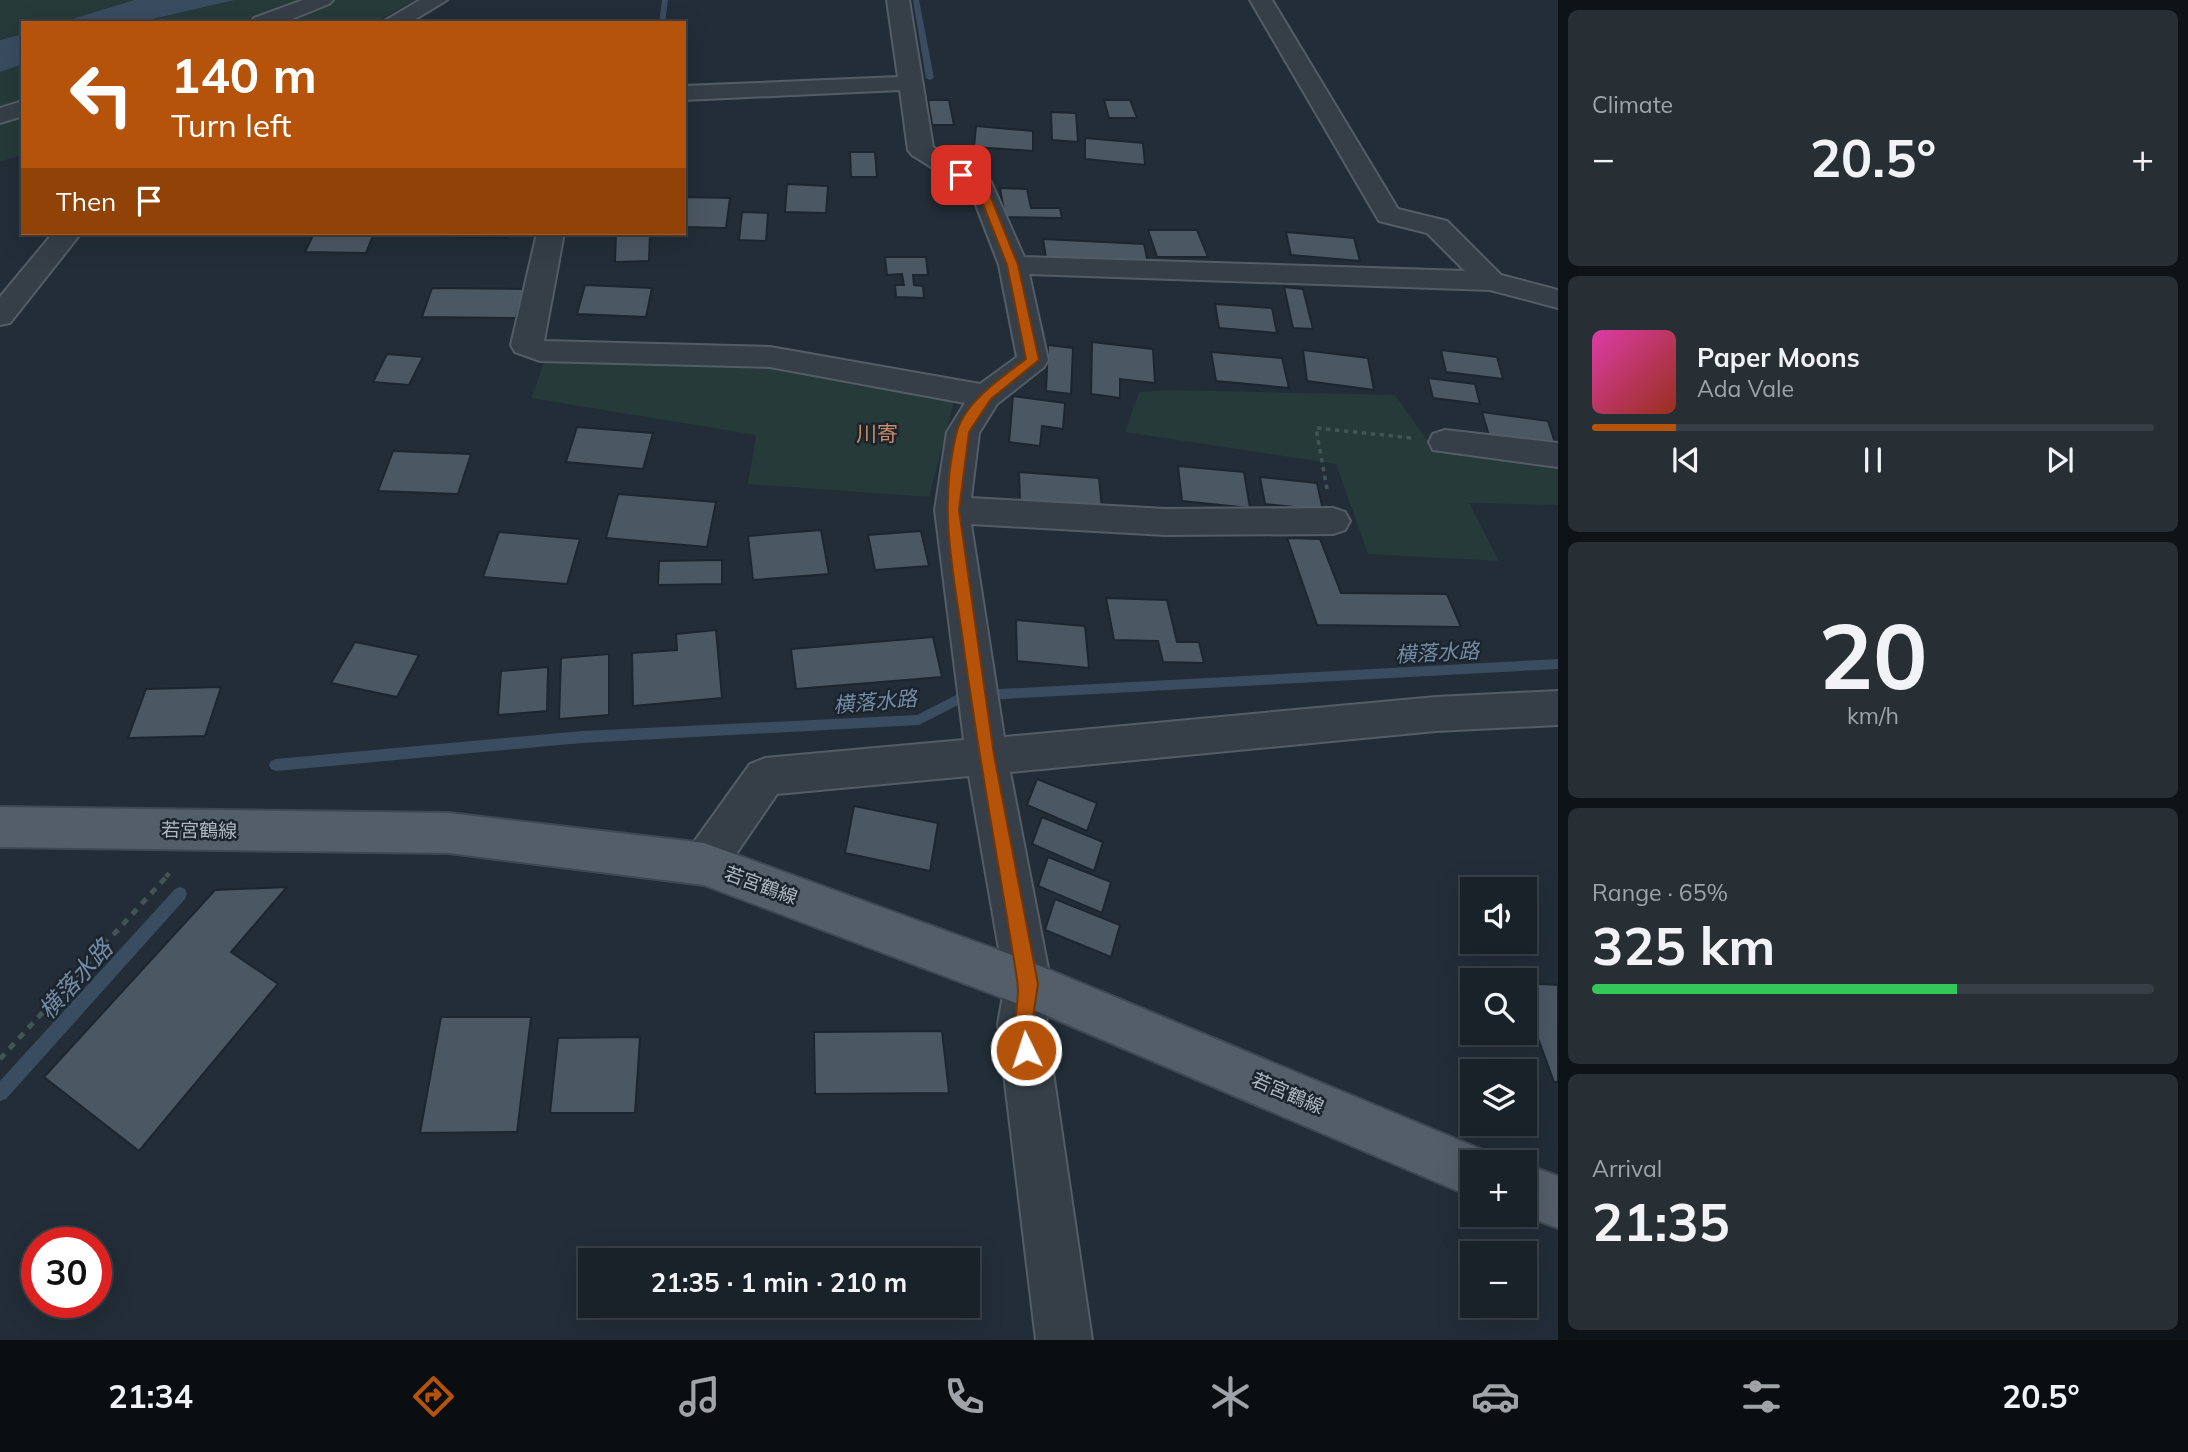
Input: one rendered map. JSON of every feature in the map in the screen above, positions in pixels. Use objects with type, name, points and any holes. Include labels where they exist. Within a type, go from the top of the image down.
[{"type":"main road","name":"若宮鶴線","points":[[0,827],[449,833],[704,864],[1028,984],[1460,1166]]},
{"type":"main road","points":[[1537,1195],[1558,1202]]},
{"type":"street","points":[[267,21],[322,0]]},
{"type":"street","points":[[304,21],[340,0]]},
{"type":"street","points":[[396,21],[436,0]]},
{"type":"street","points":[[898,0],[921,150],[982,188],[1013,265],[1033,360],[986,396],[963,432],[952,510],[983,736],[1028,984],[1022,1024],[1064,1340]]},
{"type":"street","points":[[1261,0],[1388,215],[1437,227],[1492,281]]},
{"type":"street","points":[[686,93],[910,83]]},
{"type":"street","points":[[0,116],[21,109]]},
{"type":"street","points":[[0,316],[64,235]]},
{"type":"street","points":[[551,235],[526,345],[533,348],[770,357],[986,396]]},
{"type":"street","points":[[1013,265],[1492,281],[1558,299]]},
{"type":"street","points":[[1444,442],[1558,455]]},
{"type":"street","points":[[952,510],[1165,522],[1333,521]]},
{"type":"street","points":[[704,864],[765,777],[983,736],[1558,708]]},
{"type":"path","points":[[1333,521],[1316,428],[1444,442]]},
{"type":"path","points":[[0,1059],[209,830]]},
{"type":"green space","points":[[0,0],[134,0],[66,21],[21,21],[21,35],[0,40]]},
{"type":"green space","points":[[235,0],[415,0],[378,21],[144,21]]},
{"type":"green space","points":[[21,65],[21,155],[0,162],[0,72]]},
{"type":"green space","points":[[546,357],[768,362],[954,401],[929,497],[748,484],[756,435],[531,398]]},
{"type":"green space","points":[[1169,390],[1395,395],[1431,446],[1558,460],[1558,505],[1469,503],[1499,561],[1368,554],[1336,464],[1125,432],[1139,392]]},
{"type":"water","points":[[134,0],[235,0],[144,21],[66,21]]},
{"type":"water","points":[[21,35],[21,65],[0,72],[0,40]]},
{"type":"building","points":[[928,100],[949,100],[954,125],[932,125]]},
{"type":"building","points":[[1104,100],[1130,100],[1137,118],[1109,118]]},
{"type":"building","points":[[1051,112],[1076,113],[1078,142],[1052,140]]},
{"type":"building","points":[[976,126],[1033,131],[1033,151],[974,147]]},
{"type":"building","points":[[1085,138],[1143,143],[1145,165],[1085,159]]},
{"type":"building","points":[[850,152],[875,152],[877,177],[851,177]]},
{"type":"building","points":[[787,184],[828,186],[826,213],[785,212]]},
{"type":"building","points":[[1000,188],[1027,189],[1031,208],[1060,208],[1062,218],[1005,217]]},
{"type":"building","points":[[686,197],[730,198],[726,228],[686,227]]},
{"type":"building","points":[[742,212],[768,213],[766,241],[739,240]]},
{"type":"building","points":[[1148,230],[1197,230],[1208,257],[1157,257]]},
{"type":"building","points":[[1286,232],[1354,238],[1360,261],[1291,255]]},
{"type":"building","points":[[313,235],[373,235],[366,253],[305,252]]},
{"type":"building","points":[[444,235],[508,235],[507,238]]},
{"type":"building","points":[[616,235],[650,235],[649,261],[615,262]]},
{"type":"building","points":[[1043,239],[1144,244],[1148,263],[1046,258]]},
{"type":"building","points":[[885,257],[926,257],[928,275],[913,275],[914,285],[923,286],[924,298],[896,297],[895,285],[904,285],[902,274],[887,275]]},
{"type":"building","points":[[585,285],[652,288],[646,317],[577,314]]},
{"type":"building","points":[[1284,287],[1303,289],[1313,329],[1293,328]]},
{"type":"building","points":[[432,288],[524,289],[516,318],[422,317]]},
{"type":"building","points":[[1215,304],[1272,308],[1277,333],[1219,328]]},
{"type":"building","points":[[1092,342],[1153,349],[1155,383],[1120,379],[1120,398],[1091,394]]},
{"type":"building","points":[[1048,345],[1073,348],[1071,394],[1046,391]]},
{"type":"building","points":[[1303,350],[1368,358],[1374,390],[1307,381]]},
{"type":"building","points":[[1441,350],[1497,357],[1503,379],[1446,372]]},
{"type":"building","points":[[1211,352],[1282,358],[1289,388],[1216,381]]},
{"type":"building","points":[[387,354],[423,357],[409,385],[373,382]]},
{"type":"building","points":[[1428,378],[1475,384],[1480,404],[1433,398]]},
{"type":"building","points":[[1013,396],[1065,403],[1063,429],[1042,426],[1040,446],[1009,442]]},
{"type":"building","points":[[1482,412],[1548,421],[1557,449],[1490,439]]},
{"type":"building","points":[[577,427],[653,433],[643,469],[566,462]]},
{"type":"building","points":[[393,451],[471,454],[458,494],[378,491]]},
{"type":"building","points":[[1178,466],[1244,472],[1250,508],[1182,501]]},
{"type":"building","points":[[1019,472],[1099,478],[1102,509],[1020,502]]},
{"type":"building","points":[[1260,477],[1317,483],[1323,510],[1265,504]]},
{"type":"building","points":[[618,494],[716,502],[707,547],[606,538]]},
{"type":"building","points":[[821,530],[829,574],[753,580],[748,536]]},
{"type":"building","points":[[921,531],[929,566],[875,570],[868,535]]},
{"type":"building","points":[[499,532],[580,539],[567,584],[483,577]]},
{"type":"building","points":[[1287,538],[1320,539],[1341,593],[1447,594],[1461,627],[1317,625]]},
{"type":"building","points":[[722,560],[722,584],[658,585],[659,561]]},
{"type":"building","points":[[1106,598],[1167,600],[1177,642],[1199,642],[1204,663],[1163,662],[1158,641],[1114,640]]},
{"type":"building","points":[[1016,620],[1085,626],[1089,668],[1017,661]]},
{"type":"building","points":[[716,630],[722,698],[633,706],[632,653],[677,650],[676,634]]},
{"type":"building","points":[[933,637],[942,677],[796,689],[791,649]]},
{"type":"building","points":[[355,642],[419,655],[397,697],[331,683]]},
{"type":"building","points":[[609,654],[609,715],[559,719],[561,658]]},
{"type":"building","points":[[548,667],[547,711],[498,715],[501,671]]},
{"type":"building","points":[[221,687],[205,736],[128,738],[146,689]]},
{"type":"building","points":[[1037,779],[1097,803],[1087,831],[1027,805]]},
{"type":"building","points":[[854,806],[938,823],[930,871],[845,853]]},
{"type":"building","points":[[1042,817],[1103,842],[1094,871],[1032,844]]},
{"type":"building","points":[[1048,857],[1111,882],[1102,913],[1038,886]]},
{"type":"building","points":[[287,887],[231,952],[278,984],[139,1151],[44,1077],[215,890]]},
{"type":"building","points":[[1055,899],[1120,925],[1111,957],[1045,930]]},
{"type":"building","points":[[1537,984],[1558,985],[1558,1082],[1554,1082],[1537,1036]]},
{"type":"building","points":[[441,1017],[531,1017],[517,1132],[420,1133]]},
{"type":"building","points":[[942,1031],[949,1093],[815,1094],[814,1032]]},
{"type":"building","points":[[640,1037],[635,1113],[550,1113],[558,1038]]},
{"type":"waterway","points":[[662,21],[665,0]]},
{"type":"waterway","points":[[916,0],[930,78]]},
{"type":"waterway","name":"横落水路","points":[[276,765],[582,737],[919,720],[964,696],[1558,664]]},
{"type":"waterway","name":"横落水路","points":[[0,1093],[180,894]]},
{"type":"district","name":"川寄","points":[[877,433]]},
{"type":"route","points":[[961,175],[982,188],[1013,265],[1033,360],[986,396],[963,432],[952,510],[986,755],[1028,984],[1022,1024],[1026,1050]]}]
